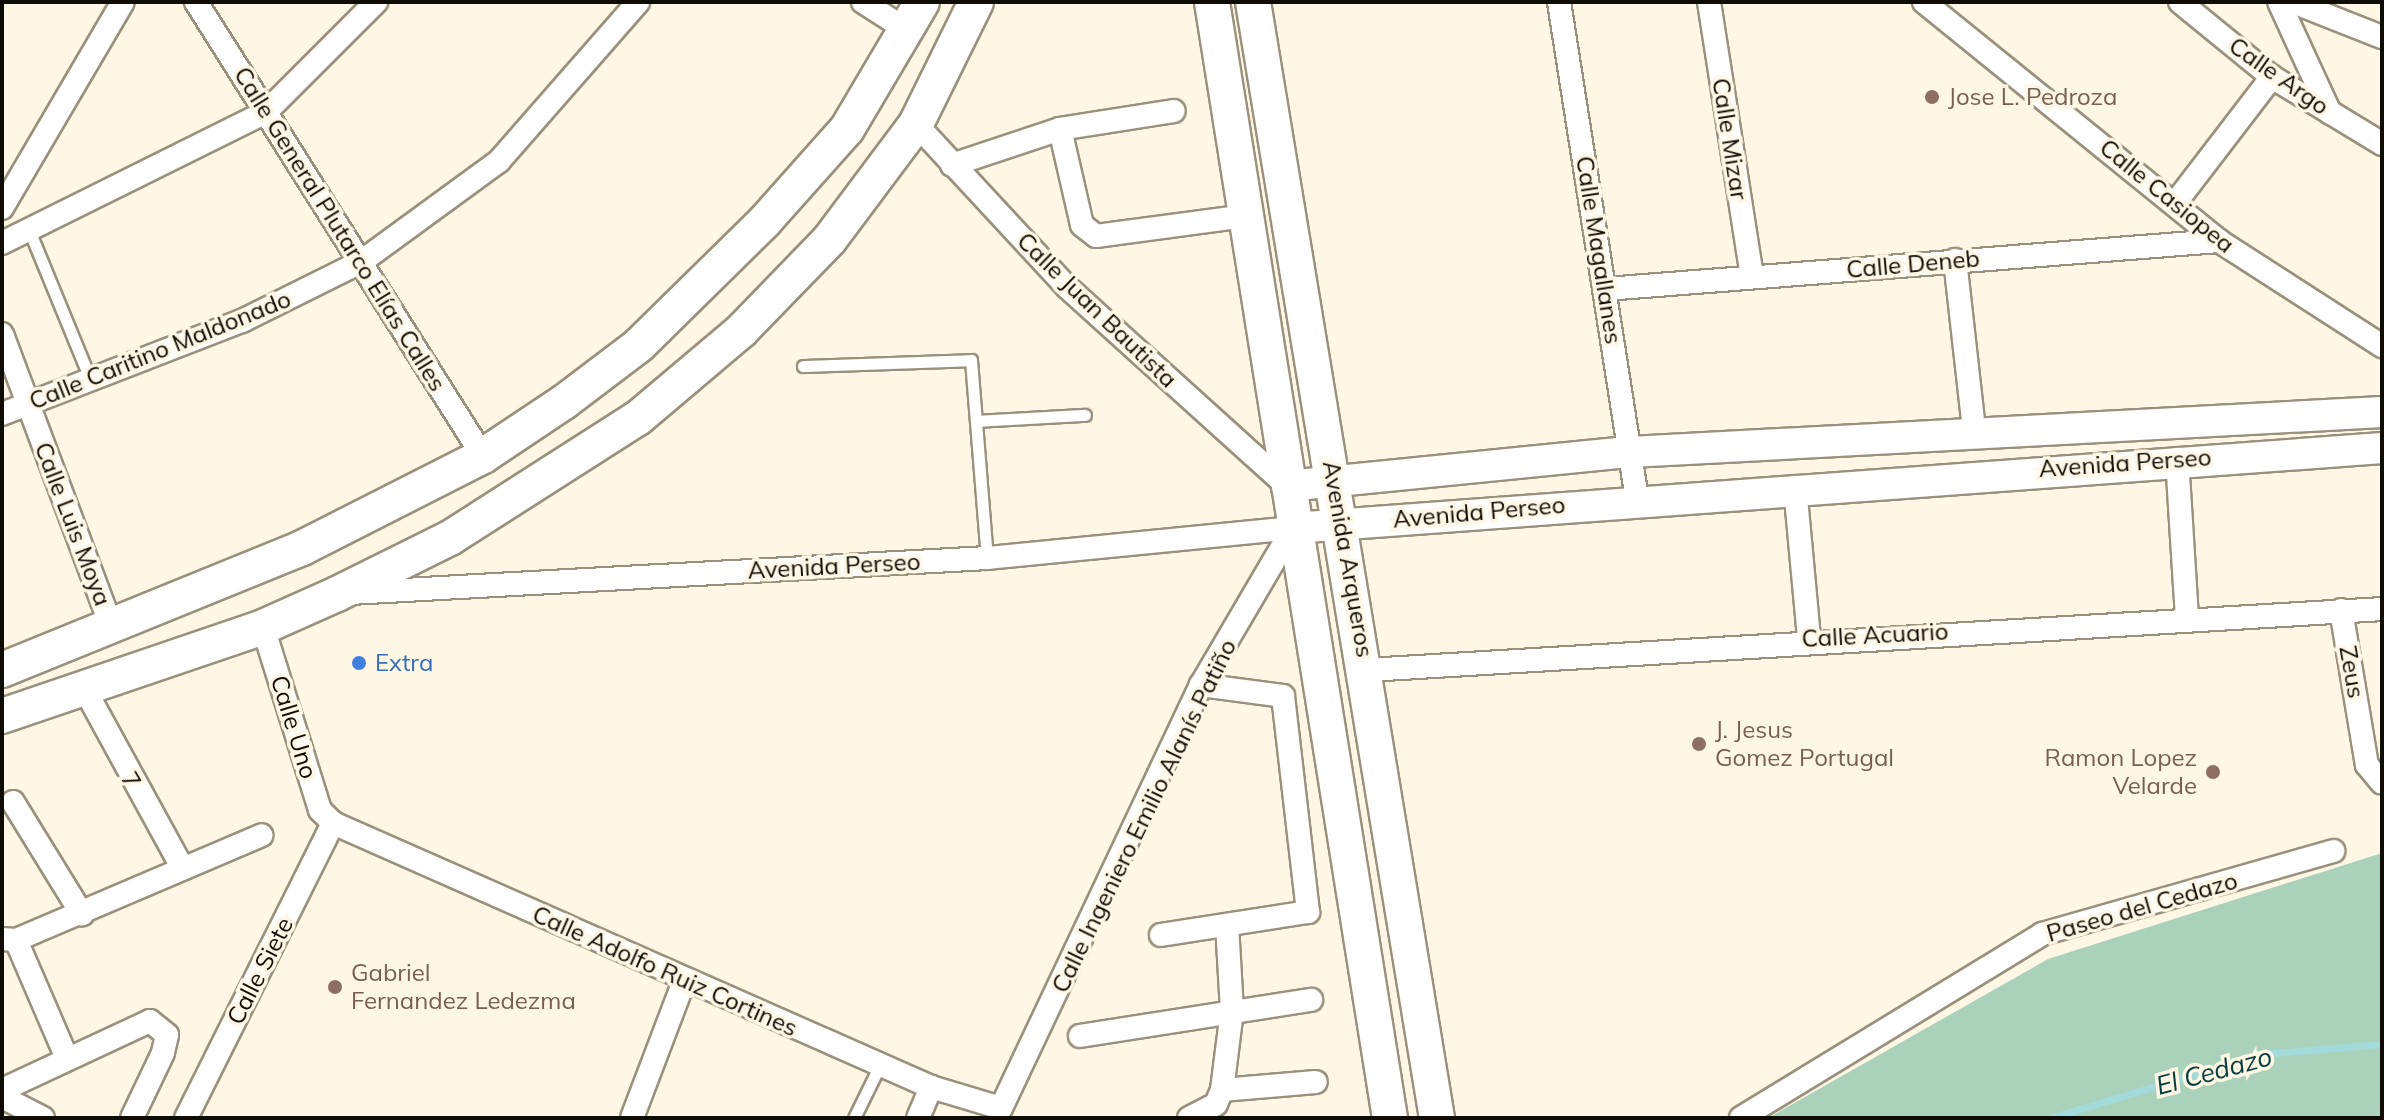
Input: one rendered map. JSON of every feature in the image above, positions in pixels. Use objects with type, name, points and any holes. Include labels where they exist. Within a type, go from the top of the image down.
[{"type":"main road","points":[[2,716],[263,627],[337,594],[450,538],[638,418],[741,331],[830,239],[916,124],[976,2]]},
{"type":"main road","name":"Avenida Arqueros","points":[[1212,2],[1293,528],[1390,1118]]},
{"type":"main road","name":"Avenida Arqueros","points":[[1253,2],[1368,670],[1437,1118]]},
{"type":"main road","points":[[6,669],[110,623],[302,548],[483,456],[639,345],[765,221],[847,129],[915,16]]},
{"type":"main road","name":"Avenida Perseo","points":[[1287,486],[1630,452],[1974,429],[2382,412]]},
{"type":"main road","name":"Avenida Perseo","points":[[1293,528],[1795,487],[2177,459],[2382,448]]},
{"type":"street","points":[[2,208],[123,2]]},
{"type":"street","name":"Calle General Plutarco Elías Calles","points":[[196,2],[483,456]]},
{"type":"street","points":[[2,243],[266,112],[376,2]]},
{"type":"street","name":"Calle Caritino Maldonado","points":[[2,414],[242,321],[361,262],[499,161],[638,2]]},
{"type":"street","points":[[863,2],[915,16]]},
{"type":"street","name":"Calle Magallanes","points":[[1559,2],[1637,499]]},
{"type":"street","name":"Calle Mizar","points":[[1709,2],[1752,277]]},
{"type":"street","name":"Calle Casiopea","points":[[1924,2],[2176,202],[2219,241],[2382,346]]},
{"type":"street","name":"Calle Argo","points":[[2180,2],[2272,77],[2382,144]]},
{"type":"street","points":[[2279,2],[2330,113]]},
{"type":"street","points":[[2293,2],[2382,37]]},
{"type":"street","points":[[2176,202],[2272,77]]},
{"type":"street","points":[[952,165],[1060,129],[1174,111]]},
{"type":"street","name":"Calle Juan Bautista","points":[[916,124],[1067,287],[1287,486]]},
{"type":"street","points":[[1060,129],[1082,225],[1096,236],[1245,216]]},
{"type":"street","name":"Calle Deneb","points":[[1606,289],[2219,241]]},
{"type":"street","points":[[1955,260],[1974,429]]},
{"type":"street","name":"Calle Luis Moya","points":[[2,334],[110,623]]},
{"type":"street","points":[[2177,459],[2187,617]]},
{"type":"street","points":[[1795,487],[1809,639]]},
{"type":"street","name":"Avenida Perseo","points":[[337,594],[987,558],[1293,528]]},
{"type":"street","name":"Calle Ingeniero Emilio Alanís Patiño","points":[[1001,1108],[1201,685],[1293,528]]},
{"type":"street","name":"Calle Acuario","points":[[1368,670],[1809,639],[2382,609]]},
{"type":"street","name":"Zeus","points":[[2341,610],[2379,782]]},
{"type":"street","name":"Calle Uno","points":[[263,627],[320,810],[333,823]]},
{"type":"street","points":[[1161,935],[1308,912],[1283,696],[1201,685]]},
{"type":"street","name":"7","points":[[84,688],[183,869]]},
{"type":"street","points":[[13,802],[82,914]]},
{"type":"street","name":"Calle Adolfo Ruiz Cortines","points":[[333,823],[684,981],[931,1087],[1001,1108]]},
{"type":"street","name":"Calle Siete","points":[[186,1118],[333,823]]},
{"type":"street","points":[[66,1056],[9,940],[82,914],[262,835]]},
{"type":"street","name":"Paseo del Cedazo","points":[[1741,1118],[1959,980],[2042,934],[2333,851]]},
{"type":"street","points":[[1195,1117],[1222,1090],[1232,1011],[1227,925]]},
{"type":"street","points":[[632,1118],[684,981]]},
{"type":"street","points":[[1080,1036],[1311,1000]]},
{"type":"street","points":[[2,1090],[130,1027],[161,1025],[163,1053],[132,1118]]},
{"type":"street","points":[[1222,1090],[1316,1082]]},
{"type":"street","points":[[918,1118],[931,1087]]},
{"type":"street","points":[[2,1097],[43,1118]]},
{"type":"lane","points":[[29,230],[90,379]]},
{"type":"lane","points":[[803,366],[971,360],[987,558]]},
{"type":"lane","points":[[976,421],[1085,415]]},
{"type":"lane","points":[[854,1118],[880,1065]]},
{"type":"green space","points":[[2382,853],[2382,1118],[1768,1118],[2048,959]]},
{"type":"waterway","name":"El Cedazo","points":[[2050,1118],[2260,1054],[2382,1044]]},
{"type":"place","name":"Jose L. Pedroza","points":[[1932,97]]},
{"type":"place","name":"Extra","points":[[359,663]]},
{"type":"place","name":"J. Jesus Gomez Portugal","points":[[1699,744]]},
{"type":"place","name":"Ramon Lopez Velarde","points":[[2213,772]]},
{"type":"place","name":"Gabriel Fernandez Ledezma","points":[[335,987]]}]
